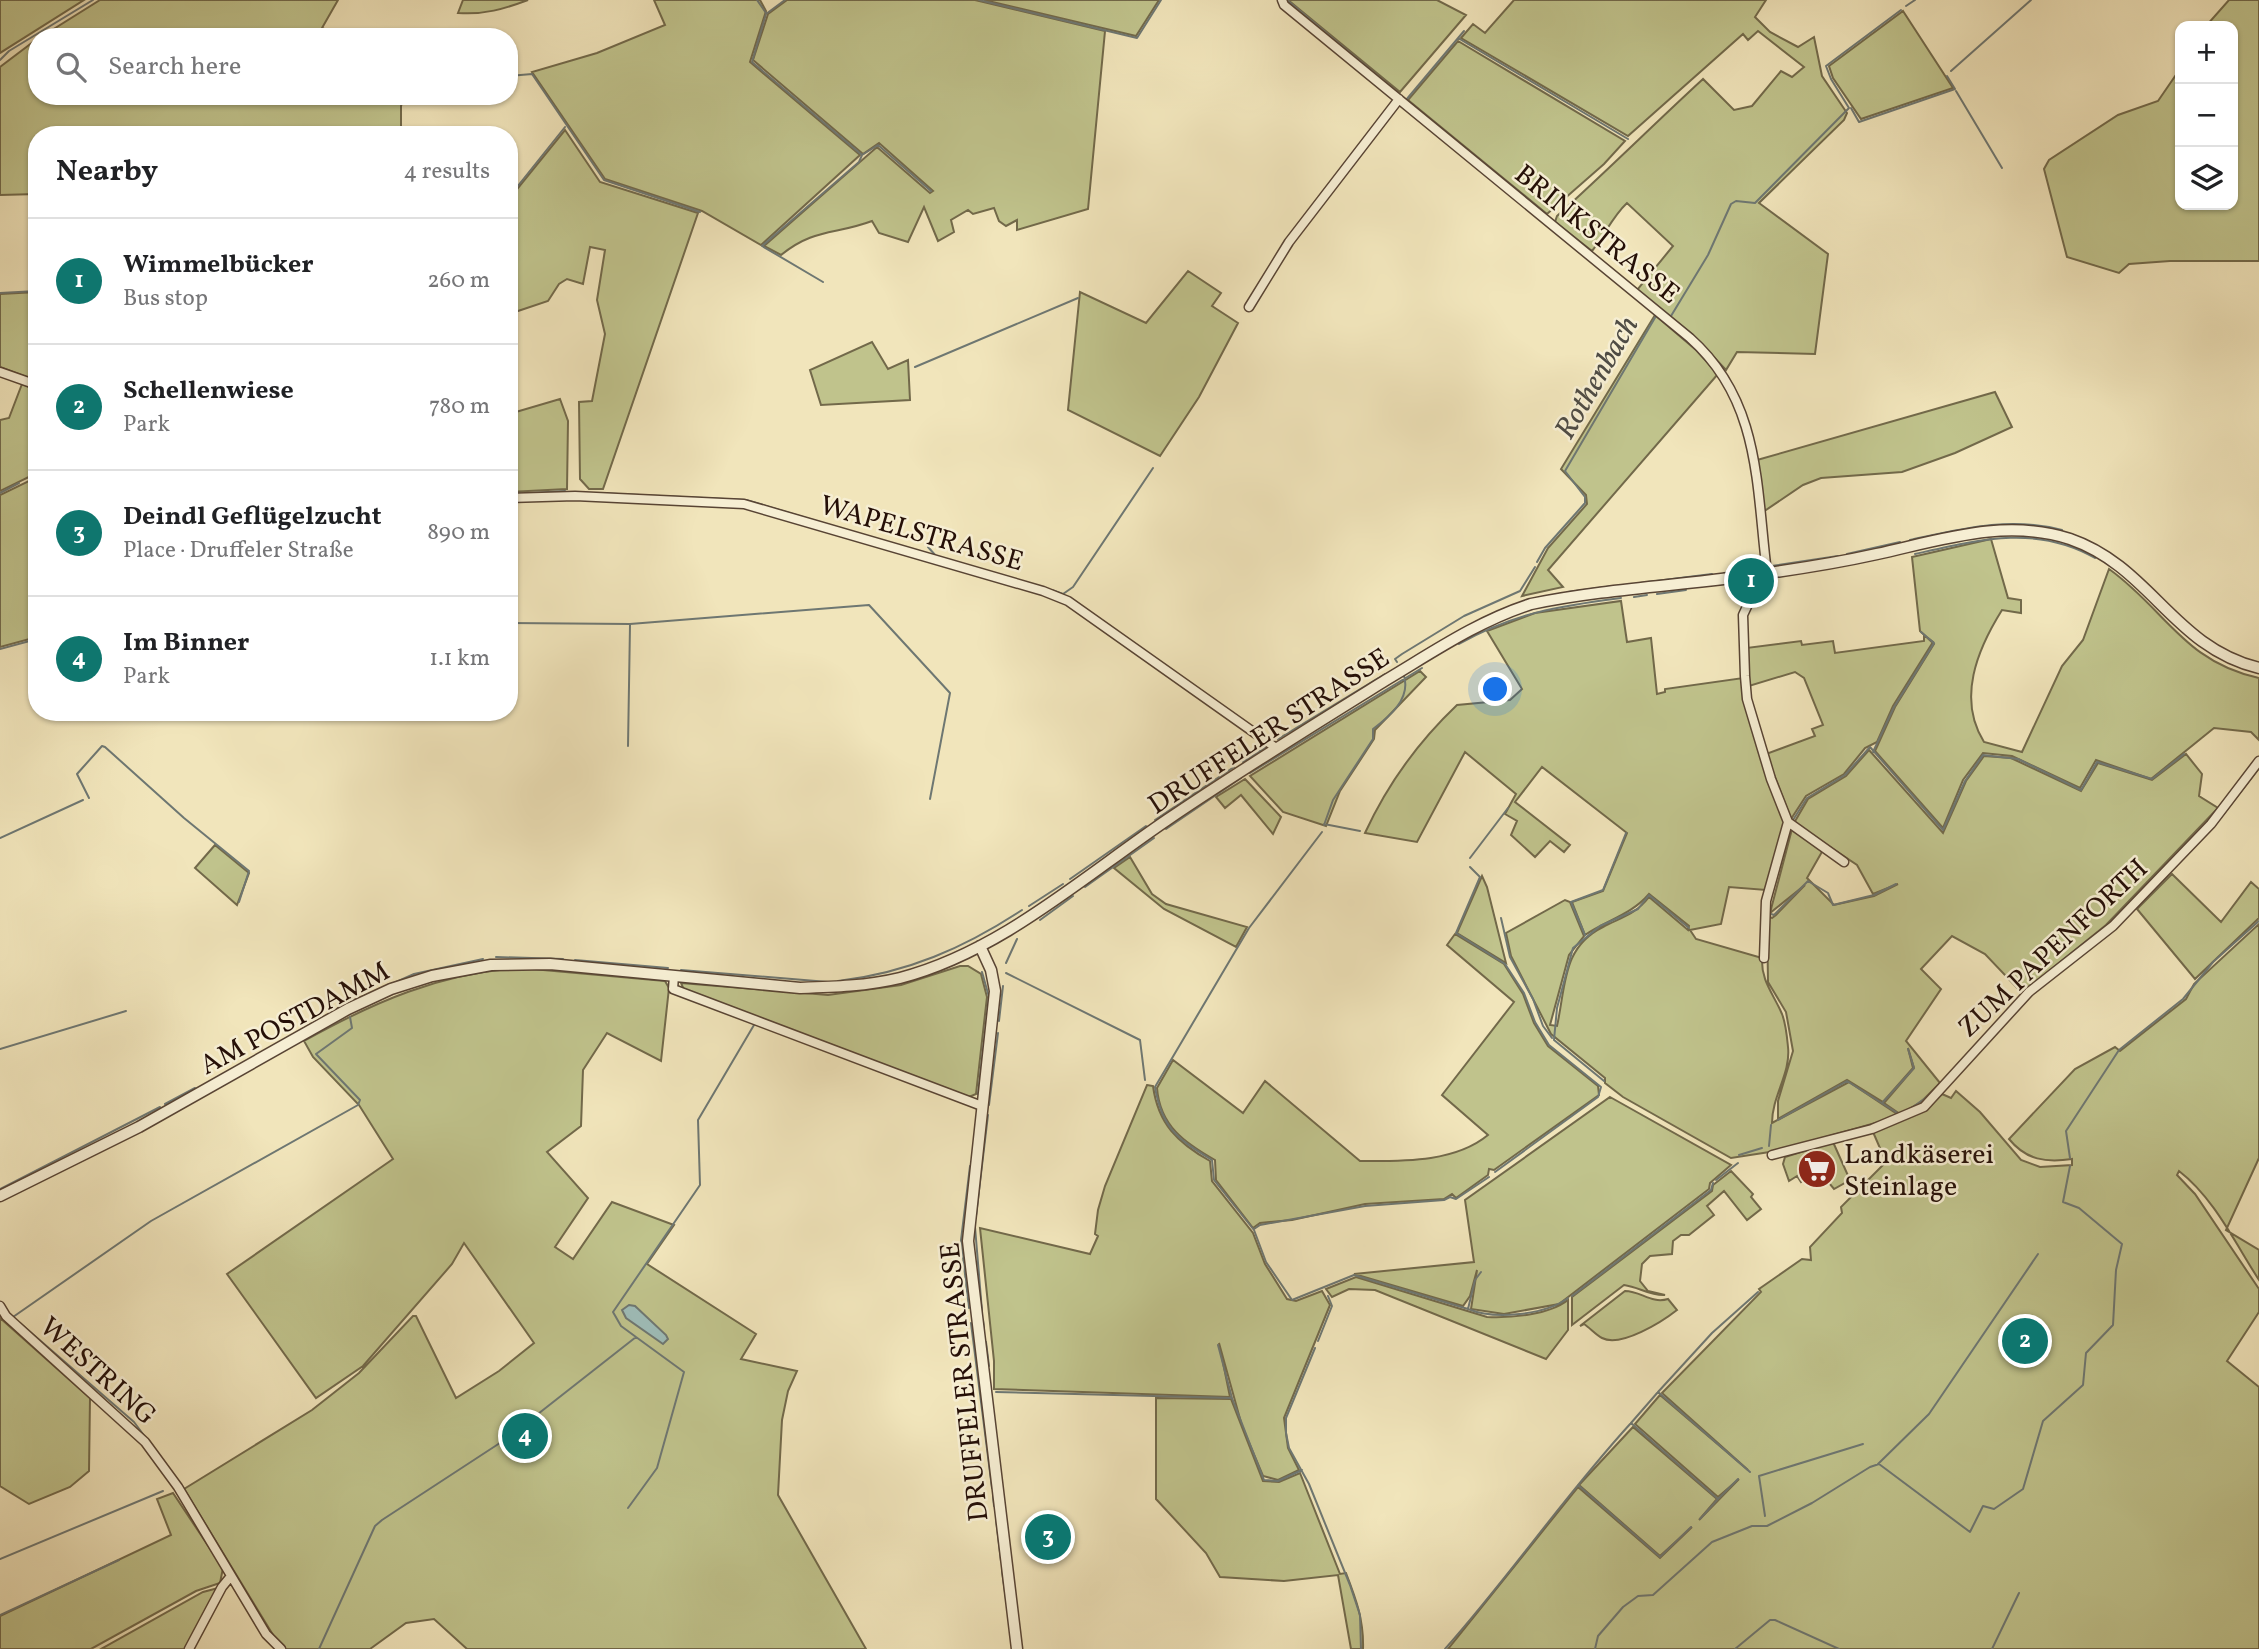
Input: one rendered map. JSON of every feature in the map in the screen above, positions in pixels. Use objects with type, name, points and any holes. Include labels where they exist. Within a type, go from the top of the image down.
[{"type":"street","name":"BRINKSTRASSE","points":[[1282,0],[1284,5],[1690,338],[1723,372],[1741,405],[1749,430],[1763,574]]},
{"type":"street","points":[[1249,307],[1289,242],[1399,99]]},
{"type":"street","points":[[0,372],[28,383]]},
{"type":"street","name":"WAPELSTRASSE","points":[[518,498],[575,496],[744,504],[1043,592],[1068,601],[1276,748]]},
{"type":"street","name":"DRUFFELER STRASSE","points":[[1017,1649],[968,1241],[995,990],[991,970],[980,946],[1276,748],[1458,637],[1510,611],[1551,600],[1763,574],[1979,531],[2014,530],[2050,534],[2107,557],[2129,572],[2200,642],[2232,660],[2259,668]]},
{"type":"street","points":[[1763,574],[1743,615],[1747,699],[1771,779],[1788,822],[1844,862]]},
{"type":"street","name":"ZUM PAPENFORTH","points":[[1772,1155],[1872,1129],[1924,1107],[2029,992],[2099,939],[2167,871],[2211,824],[2259,761]]},
{"type":"street","points":[[1764,958],[1766,901],[1788,822]]},
{"type":"street","name":"AM POSTDAMM","points":[[0,1196],[139,1127],[348,1009],[414,981],[471,968],[521,964],[800,988],[853,986],[919,972],[980,946]]},
{"type":"street","points":[[674,976],[673,989],[982,1105]]},
{"type":"street","name":"WESTRING","points":[[0,1306],[6,1317],[131,1426],[145,1442],[178,1487],[266,1634],[281,1649]]},
{"type":"street","points":[[189,1649],[222,1587],[231,1576]]},
{"type":"green space","points":[[0,0],[84,0],[40,28],[28,28],[28,35],[0,53]]},
{"type":"green space","points":[[100,0],[338,0],[322,28],[55,28]]},
{"type":"green space","points":[[463,0],[528,0],[494,11],[458,13]]},
{"type":"green space","points":[[654,0],[760,0],[766,11],[750,62],[860,155],[761,245],[702,211],[605,179],[532,72],[597,53],[665,25]]},
{"type":"green space","points":[[787,0],[975,0],[1105,31],[1088,209],[1017,230],[1017,220],[1006,226],[999,221],[994,208],[973,214],[968,210],[951,220],[954,232],[938,241],[924,207],[908,242],[879,233],[872,221],[804,240],[781,255],[764,246],[877,147],[930,193],[933,191],[879,143],[863,154],[753,60],[768,14]]},
{"type":"green space","points":[[984,0],[1159,0],[1136,36]]},
{"type":"green space","points":[[1288,0],[1437,0],[1466,15],[1400,92]]},
{"type":"green space","points":[[1514,0],[1766,0],[1755,17],[1770,32],[1798,47],[1814,37],[1822,76],[1847,113],[1844,120],[1759,203],[1828,254],[1815,354],[1737,352],[1726,370],[1693,335],[1637,290],[1673,246],[1627,203],[1592,251],[1555,222],[1557,216],[1703,79],[1734,110],[1752,106],[1781,71],[1792,77],[1804,67],[1758,31],[1748,40],[1743,34],[1628,136],[1461,38],[1473,24],[1485,33]]},
{"type":"green space","points":[[2229,0],[2259,0],[2259,261],[2129,264],[2119,273],[2067,257],[2044,169],[2049,160],[2118,115],[2158,101],[2175,76],[2175,210],[2238,210],[2238,21],[2210,21]]},
{"type":"green space","points":[[1903,11],[1953,88],[1861,119],[1833,78],[1829,66]]},
{"type":"green space","points":[[1458,41],[1625,141],[1604,164],[1547,214],[1408,100]]},
{"type":"green space","points":[[28,46],[28,105],[401,105],[401,126],[28,126],[28,194],[0,195],[0,67]]},
{"type":"green space","points":[[565,130],[600,182],[698,213],[603,489],[589,489],[580,479],[579,402],[592,401],[605,334],[597,300],[605,250],[590,247],[583,284],[567,279],[559,284],[548,301],[518,311],[518,188]]},
{"type":"green space","points":[[1188,271],[1221,293],[1212,306],[1238,323],[1199,397],[1160,456],[1068,410],[1080,292],[1146,323]]},
{"type":"green space","points":[[28,292],[28,378],[0,367],[0,294]]},
{"type":"green space","points":[[1655,315],[1696,350],[1718,374],[1548,570],[1563,587],[1522,596],[1548,548],[1587,504],[1586,495],[1561,469]]},
{"type":"green space","points":[[872,342],[888,369],[908,360],[910,400],[821,405],[810,370]]},
{"type":"green space","points":[[22,384],[28,386],[28,477],[0,491],[0,420],[9,418]]},
{"type":"green space","points":[[1995,392],[2012,427],[1955,453],[1902,472],[1821,478],[1803,485],[1763,512],[1757,460]]},
{"type":"green space","points":[[560,399],[568,421],[567,489],[518,492],[518,411]]},
{"type":"green space","points":[[28,481],[28,639],[0,647],[0,495]]},
{"type":"green space","points":[[1991,539],[2008,598],[2021,600],[2021,613],[2002,610],[1978,658],[1971,692],[1972,709],[1984,742],[2022,752],[2062,666],[2083,640],[2109,569],[2193,647],[2233,670],[2259,678],[2259,740],[2251,732],[2214,728],[2151,779],[2096,760],[2080,788],[2012,756],[1983,753],[1963,780],[1943,828],[1875,751],[1895,707],[1934,644],[1920,631],[1912,557]]},
{"type":"green space","points":[[1621,601],[1627,642],[1651,638],[1657,694],[1665,692],[1665,689],[1743,678],[1786,816],[1766,890],[1729,887],[1721,924],[1690,930],[1696,939],[1762,958],[1766,980],[1783,1018],[1788,1047],[1787,1066],[1775,1103],[1772,1123],[1849,1082],[1900,1116],[1776,1151],[1731,1158],[1623,1097],[1605,1083],[1605,1078],[1551,1034],[1511,956],[1506,933],[1565,900],[1570,902],[1584,936],[1569,955],[1550,1025],[1557,1026],[1568,969],[1580,945],[1590,935],[1634,911],[1649,897],[1688,930],[1689,926],[1649,894],[1627,912],[1585,935],[1572,902],[1603,891],[1627,833],[1542,767],[1515,802],[1570,845],[1564,852],[1550,841],[1535,857],[1511,835],[1517,821],[1505,814],[1516,794],[1465,752],[1417,842],[1365,833],[1383,797],[1405,764],[1457,705],[1510,700],[1522,689],[1487,631],[1535,613]]},
{"type":"green space","points":[[1924,635],[1933,642],[1893,706],[1877,742],[1865,748],[1844,774],[1806,796],[1791,819],[1766,754],[1815,736],[1812,729],[1823,725],[1804,678],[1795,672],[1749,686],[1746,648],[1801,641],[1802,645],[1833,641],[1835,653],[1924,641]]},
{"type":"green space","points":[[1420,671],[1426,677],[1375,730],[1374,739],[1340,791],[1326,826],[1283,812],[1250,776]]},
{"type":"green space","points":[[1869,750],[1943,833],[1966,781],[1984,756],[2011,758],[2081,791],[2098,763],[2152,780],[2186,754],[2202,774],[2199,796],[2218,808],[2106,925],[2022,993],[1985,954],[1952,936],[1921,969],[1941,989],[1906,1041],[1940,1083],[1921,1102],[1900,1114],[1884,1103],[1914,1068],[1908,1048],[1913,1068],[1883,1102],[1847,1080],[1778,1119],[1778,1101],[1793,1051],[1786,1012],[1768,982],[1767,915],[1772,918],[1776,915],[1805,885],[1770,913],[1792,829],[1823,850],[1807,878],[1834,905],[1874,896],[1898,884],[1873,894],[1857,865],[1794,823],[1808,799],[1846,776]]},
{"type":"green space","points":[[1245,779],[1281,817],[1273,834],[1241,795],[1225,808],[1216,797]]},
{"type":"green space","points":[[215,845],[249,873],[237,905],[195,868]]},
{"type":"green space","points":[[1130,857],[1152,894],[1166,904],[1247,927],[1236,947],[1164,909],[1114,868]]},
{"type":"green space","points":[[2172,874],[2221,922],[2251,882],[2259,889],[2259,918],[2195,979],[2137,909]]},
{"type":"green space","points":[[1482,876],[1487,887],[1506,963],[1457,933]]},
{"type":"green space","points":[[2259,924],[2259,1158],[2227,1228],[2203,1194],[2179,1171],[2177,1175],[2195,1194],[2259,1289],[2259,1312],[2227,1361],[2259,1387],[2259,1649],[1448,1649],[1578,1487],[1660,1558],[1692,1527],[1660,1556],[1579,1485],[1633,1427],[1717,1499],[1699,1520],[1739,1479],[1718,1497],[1635,1424],[1660,1395],[1748,1470],[1662,1393],[1761,1292],[1759,1289],[1802,1259],[1811,1260],[1810,1247],[1842,1213],[1841,1207],[1886,1162],[1873,1132],[1926,1110],[1942,1094],[1951,1098],[1956,1091],[1980,1112],[2021,1160],[2040,1167],[2072,1165],[2072,1159],[2054,1161],[2030,1156],[2009,1139],[2075,1069],[2115,1047],[2120,1051],[2186,999],[2194,984]]},
{"type":"green space","points":[[1455,934],[1504,964],[1523,994],[1534,1023],[1548,1046],[1598,1086],[1599,1095],[1494,1170],[1489,1169],[1488,1175],[1456,1198],[1452,1194],[1444,1199],[1365,1204],[1292,1220],[1260,1223],[1253,1228],[1216,1180],[1215,1160],[1184,1140],[1163,1113],[1157,1088],[1173,1060],[1243,1113],[1265,1081],[1360,1161],[1427,1158],[1459,1151],[1488,1135],[1442,1095],[1514,1002],[1447,945]]},
{"type":"green space","points":[[960,966],[968,966],[981,974],[987,997],[976,1094],[969,1097],[684,990],[681,983],[828,995],[901,985]]},
{"type":"green space","points":[[521,968],[665,981],[669,988],[661,1061],[607,1033],[583,1070],[581,1126],[547,1152],[588,1198],[555,1247],[573,1259],[612,1202],[674,1225],[647,1264],[756,1334],[741,1359],[797,1371],[788,1391],[782,1420],[778,1495],[866,1649],[467,1649],[434,1619],[406,1623],[370,1649],[276,1649],[273,1635],[184,1489],[312,1410],[359,1373],[413,1316],[416,1316],[456,1398],[499,1371],[534,1343],[464,1243],[452,1264],[363,1366],[316,1398],[227,1274],[393,1159],[359,1105],[313,1057],[304,1041],[356,1014],[408,992],[463,976]]},
{"type":"green space","points":[[1147,1085],[1153,1086],[1160,1111],[1171,1131],[1188,1147],[1210,1161],[1212,1181],[1253,1233],[1265,1264],[1287,1299],[1296,1301],[1322,1291],[1330,1305],[1284,1418],[1288,1448],[1299,1470],[1278,1480],[1263,1476],[1242,1426],[1219,1343],[1230,1397],[994,1389],[994,1361],[980,1228],[1090,1254],[1098,1236],[1095,1234],[1098,1210],[1105,1186]]},
{"type":"green space","points":[[1610,1097],[1731,1165],[1710,1183],[1709,1189],[1559,1304],[1504,1314],[1471,1309],[1477,1270],[1470,1296],[1463,1306],[1354,1274],[1474,1262],[1465,1200]]},
{"type":"green space","points":[[1833,1142],[1850,1180],[1834,1189],[1824,1177],[1830,1175],[1827,1154],[1810,1158],[1813,1173],[1801,1182],[1797,1176],[1789,1181],[1783,1164],[1785,1157]]},
{"type":"green space","points":[[1731,1171],[1753,1194],[1751,1197],[1761,1209],[1747,1220],[1724,1191],[1707,1206],[1714,1215],[1689,1235],[1681,1235],[1673,1241],[1672,1254],[1650,1256],[1642,1264],[1640,1281],[1648,1291],[1665,1295],[1654,1294],[1624,1285],[1572,1325],[1572,1297],[1712,1191],[1713,1185]]},
{"type":"green space","points":[[2230,1232],[2259,1250],[2259,1280],[2250,1266]]},
{"type":"green space","points":[[1356,1277],[1487,1317],[1540,1312],[1568,1300],[1568,1330],[1546,1359],[1375,1290],[1349,1289],[1332,1297],[1326,1289]]},
{"type":"green space","points":[[1625,1291],[1656,1300],[1668,1299],[1677,1310],[1641,1332],[1620,1339],[1602,1338],[1584,1324],[1580,1326]]},
{"type":"green space","points":[[0,1318],[90,1398],[89,1471],[70,1487],[29,1504],[0,1486]]},
{"type":"green space","points":[[1156,1398],[1231,1399],[1263,1481],[1279,1482],[1300,1473],[1340,1574],[1346,1573],[1353,1592],[1361,1619],[1363,1649],[1351,1649],[1338,1575],[1284,1581],[1220,1577],[1206,1553],[1156,1499]]},
{"type":"green space","points":[[173,1493],[223,1568],[220,1583],[196,1591],[91,1649],[0,1649],[0,1616],[171,1535],[157,1499]]},
{"type":"green space","points":[[218,1588],[187,1649],[101,1649],[203,1592]]},
{"type":"water","points":[[629,1305],[635,1306],[666,1335],[668,1339],[663,1344],[626,1318],[622,1310]]},
{"type":"waterway","points":[[47,28],[93,0]]},
{"type":"waterway","points":[[757,0],[766,13]]},
{"type":"waterway","points":[[785,0],[766,14],[752,62],[862,155],[859,162],[762,246],[823,282]]},
{"type":"waterway","points":[[979,0],[1137,38],[1161,0]]},
{"type":"waterway","points":[[1287,0],[1398,93]]},
{"type":"waterway","points":[[1906,6],[1915,0]]},
{"type":"waterway","points":[[1951,71],[2031,0]]},
{"type":"waterway","name":"Rothenbach","points":[[1671,316],[1708,255],[1731,204],[1736,201],[1755,203],[1849,108],[1826,66],[1901,10]]},
{"type":"waterway","points":[[1406,100],[1464,31]]},
{"type":"waterway","points":[[1458,38],[1628,139]]},
{"type":"waterway","points":[[0,60],[28,39]]},
{"type":"waterway","points":[[518,75],[532,74],[604,180],[700,212]]},
{"type":"waterway","points":[[1851,108],[1859,122],[1955,89],[1947,76]]},
{"type":"waterway","points":[[1956,91],[2002,168]]},
{"type":"waterway","points":[[518,186],[565,127]]},
{"type":"waterway","points":[[862,155],[878,145],[931,191]]},
{"type":"waterway","points":[[0,293],[28,291]]},
{"type":"waterway","points":[[915,367],[1078,298]]},
{"type":"waterway","name":"Rothenbach","points":[[1537,562],[1545,548],[1585,503],[1585,497],[1565,471],[1656,316]]},
{"type":"waterway","points":[[1052,590],[1063,594],[1073,587],[1153,468]]},
{"type":"waterway","points":[[0,493],[19,483]]},
{"type":"waterway","points":[[518,494],[565,491]]},
{"type":"waterway","points":[[597,493],[746,500],[863,535]]},
{"type":"waterway","points":[[1910,540],[1967,528],[2005,524],[2062,530]]},
{"type":"waterway","points":[[1915,554],[1984,540],[2028,538],[2073,547],[2095,558]]},
{"type":"waterway","points":[[1847,554],[1900,542]]},
{"type":"waterway","points":[[928,547],[936,556]]},
{"type":"waterway","points":[[1772,566],[1838,556]]},
{"type":"waterway","name":"Rothenbach","points":[[1397,662],[1395,659],[1402,654],[1464,616],[1520,591],[1535,567]]},
{"type":"waterway","points":[[1724,573],[1759,568]]},
{"type":"waterway","points":[[1640,583],[1712,574]]},
{"type":"waterway","points":[[1568,592],[1613,586]]},
{"type":"waterway","points":[[1657,594],[1686,590]]},
{"type":"waterway","points":[[1634,597],[1647,595]]},
{"type":"waterway","points":[[1459,644],[1479,633],[1537,612],[1621,598]]},
{"type":"waterway","points":[[518,623],[630,624],[869,605],[950,693],[930,799]]},
{"type":"waterway","points":[[628,746],[630,625]]},
{"type":"waterway","points":[[1873,752],[1894,707],[1934,643],[1921,632]]},
{"type":"waterway","points":[[0,649],[28,641]]},
{"type":"waterway","points":[[1250,773],[1422,668]]},
{"type":"waterway","points":[[1278,739],[1385,674]]},
{"type":"waterway","points":[[1324,825],[1333,800],[1373,739],[1373,729],[1392,713],[1401,700],[1404,676]]},
{"type":"waterway","points":[[89,798],[77,774],[102,746],[249,871],[239,902]]},
{"type":"waterway","points":[[1243,762],[1266,747]]},
{"type":"waterway","points":[[1793,820],[1807,798],[1845,775],[1870,747],[1943,830],[1965,781],[1983,755],[2018,759],[2081,790],[2097,762],[2152,779],[2184,754]]},
{"type":"waterway","points":[[1155,820],[1234,767]]},
{"type":"waterway","points":[[2222,816],[2259,768]]},
{"type":"waterway","points":[[1166,829],[1241,778]]},
{"type":"waterway","points":[[0,838],[83,800]]},
{"type":"waterway","points":[[1470,858],[1508,808]]},
{"type":"waterway","points":[[1324,824],[1360,831]]},
{"type":"waterway","points":[[1070,879],[1146,826]]},
{"type":"waterway","points":[[1322,832],[1249,928],[1155,1087],[1162,1113],[1181,1139],[1212,1160],[1214,1180],[1254,1230],[1266,1262],[1292,1300],[1354,1275],[1468,1309],[1475,1280],[1481,1272]]},
{"type":"waterway","points":[[1585,935],[1571,902],[1603,890],[1626,833]]},
{"type":"waterway","points":[[1085,887],[1154,838]]},
{"type":"waterway","points":[[1470,867],[1480,877],[1456,933],[1505,964],[1524,993],[1535,1022],[1549,1045],[1601,1087],[1598,1097],[1495,1172]]},
{"type":"waterway","points":[[2158,885],[2167,876]]},
{"type":"waterway","points":[[1768,913],[1774,915],[1808,881],[1828,893],[1833,905],[1874,895],[1896,884]]},
{"type":"waterway","points":[[1029,906],[1063,884]]},
{"type":"waterway","points":[[1604,1081],[1554,1040],[1557,1008],[1573,948],[1600,926],[1638,909],[1649,895],[1689,928]]},
{"type":"waterway","points":[[1040,920],[1073,896]]},
{"type":"waterway","points":[[838,981],[888,972],[934,957],[978,936],[1022,910]]},
{"type":"waterway","points":[[1501,918],[1510,957],[1533,999],[1543,1026],[1552,1038]]},
{"type":"waterway","points":[[2070,1158],[2066,1131],[2119,1050],[2183,999],[2213,962],[2259,921]]},
{"type":"waterway","points":[[2078,958],[2112,932]]},
{"type":"waterway","points":[[1006,963],[1017,939]]},
{"type":"waterway","points":[[496,957],[563,959]]},
{"type":"waterway","points":[[338,1008],[414,974],[483,959]]},
{"type":"waterway","points":[[575,960],[668,968]]},
{"type":"waterway","points":[[681,970],[828,982]]},
{"type":"waterway","points":[[978,1094],[989,997],[982,972]]},
{"type":"waterway","points":[[1006,973],[1140,1040],[1145,1080]]},
{"type":"waterway","points":[[999,1021],[1003,986]]},
{"type":"waterway","points":[[0,1049],[126,1011]]},
{"type":"waterway","points":[[13,1317],[151,1221],[358,1105],[360,1100],[316,1054],[352,1028],[350,1017]]},
{"type":"waterway","points":[[319,1649],[375,1526],[506,1439],[636,1337],[621,1326],[613,1312],[700,1185],[698,1120],[754,1025]]},
{"type":"waterway","points":[[989,1105],[998,1033]]},
{"type":"waterway","points":[[1883,1102],[1914,1068],[1908,1049]]},
{"type":"waterway","points":[[1778,1120],[1847,1081],[1899,1114]]},
{"type":"waterway","points":[[165,1104],[195,1088]]},
{"type":"waterway","points":[[1910,1109],[1931,1094]]},
{"type":"waterway","points":[[0,1189],[160,1107]]},
{"type":"waterway","points":[[976,1216],[988,1115]]},
{"type":"waterway","points":[[1769,1146],[1771,1125]]},
{"type":"waterway","points":[[1739,1155],[1762,1148]]},
{"type":"waterway","points":[[1716,1180],[1738,1163]]},
{"type":"waterway","points":[[969,1308],[961,1240],[970,1166]]},
{"type":"waterway","points":[[1595,1649],[1598,1636],[1623,1607],[1638,1596],[1653,1595],[1712,1542],[1752,1526],[1767,1526],[1812,1503],[1870,1467],[1879,1464],[1970,1532],[1983,1506],[1994,1509],[2023,1489],[2043,1421],[2083,1385],[2086,1353],[2113,1325],[2116,1270],[2122,1244],[2079,1208],[2063,1202],[2070,1166]]},
{"type":"waterway","points":[[1254,1229],[1260,1225],[1365,1206],[1444,1200],[1450,1197],[1456,1199],[1489,1177]]},
{"type":"waterway","points":[[1572,1296],[1711,1190],[1713,1183]]},
{"type":"waterway","points":[[975,1227],[982,1311]]},
{"type":"waterway","points":[[1878,1464],[1929,1414],[2038,1254]]},
{"type":"waterway","points":[[1658,1392],[1712,1333],[1758,1292]]},
{"type":"waterway","points":[[1318,1341],[1332,1306],[1328,1296]]},
{"type":"waterway","points":[[1468,1309],[1492,1314],[1520,1314],[1546,1308],[1568,1298]]},
{"type":"waterway","points":[[983,1320],[984,1329]]},
{"type":"waterway","points":[[20,1323],[134,1422],[166,1465]]},
{"type":"waterway","points":[[971,1323],[992,1488]]},
{"type":"waterway","points":[[628,1508],[657,1468],[684,1372],[636,1337]]},
{"type":"waterway","points":[[986,1342],[989,1366]]},
{"type":"waterway","points":[[1218,1345],[1232,1398]]},
{"type":"waterway","points":[[1315,1348],[1286,1418],[1286,1433],[1289,1448],[1309,1484],[1350,1585],[1360,1615],[1361,1649]]},
{"type":"waterway","points":[[996,1392],[1232,1398],[1264,1480],[1278,1481],[1302,1470]]},
{"type":"waterway","points":[[1631,1423],[1658,1392],[1750,1472]]},
{"type":"waterway","points":[[1445,1649],[1583,1478],[1631,1423],[1718,1499],[1738,1479]]},
{"type":"waterway","points":[[1765,1516],[1759,1476],[1863,1444]]},
{"type":"waterway","points":[[1578,1485],[1660,1557],[1691,1527]]},
{"type":"waterway","points":[[0,1559],[163,1491]]},
{"type":"waterway","points":[[993,1496],[994,1506]]},
{"type":"waterway","points":[[1700,1519],[1718,1499]]},
{"type":"waterway","points":[[996,1519],[1001,1561]]},
{"type":"waterway","points":[[0,1615],[119,1560]]},
{"type":"waterway","points":[[1002,1571],[1006,1599]]},
{"type":"waterway","points":[[1992,1649],[2019,1593]]},
{"type":"waterway","points":[[1735,1649],[1770,1620],[1839,1649]]},
{"type":"place","name":"Wimmelbücker","points":[[1751,581]]},
{"type":"place","name":"Landkäserei Steinlage","points":[[1817,1169]]},
{"type":"place","name":"Schellenwiese","points":[[2025,1341]]},
{"type":"place","name":"Im Binner","points":[[525,1436]]},
{"type":"place","name":"Deindl Geflügelzucht","points":[[1048,1537]]}]
